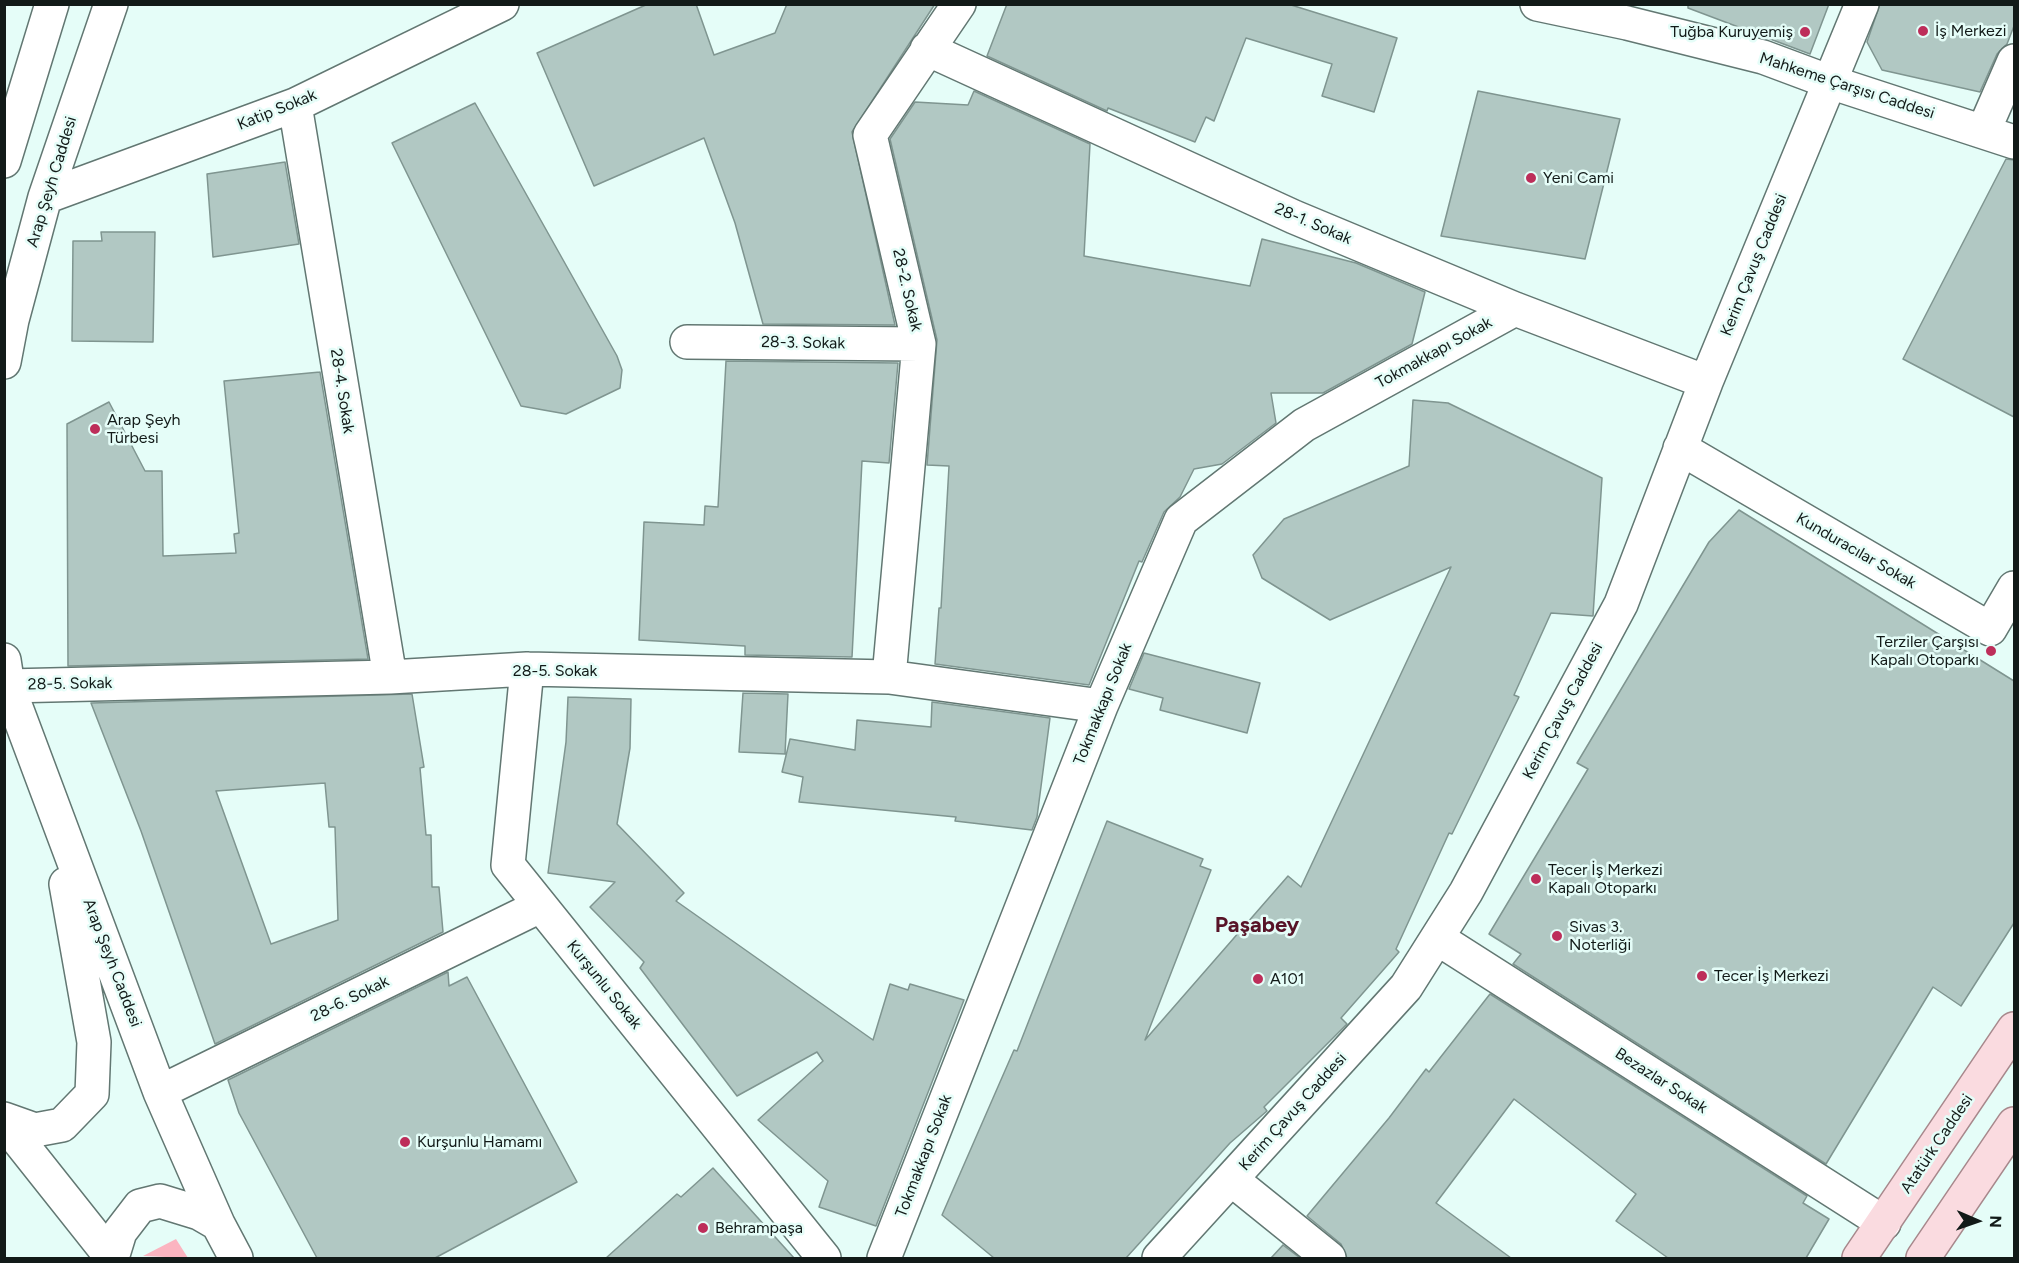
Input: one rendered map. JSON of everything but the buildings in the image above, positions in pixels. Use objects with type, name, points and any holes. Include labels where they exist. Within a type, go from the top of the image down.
[{"type":"main road","name":"Atatürk Caddesi","points":[[1859,1258],[2014,1029]]},
{"type":"main road","points":[[1923,1258],[2014,1124]]},
{"type":"street","points":[[4,161],[52,4]]},
{"type":"street","name":"Arap Şeyh Caddesi","points":[[4,362],[12,320],[45,197],[111,4]]},
{"type":"street","name":"Katip Sokak","points":[[45,197],[295,105],[502,4]]},
{"type":"street","name":"28-2. Sokak","points":[[889,677],[920,344],[870,135],[959,4]]},
{"type":"street","name":"Mahkeme Çarşısı Caddesi","points":[[1537,4],[1627,23],[1763,57],[1830,82],[1984,130],[2014,142]]},
{"type":"street","name":"Kerim Çavuş Caddesi","points":[[1159,1258],[1406,987],[1466,892],[1621,604],[1706,382],[1862,4]]},
{"type":"street","name":"28-1. Sokak","points":[[927,49],[1294,217],[1515,309],[1706,382]]},
{"type":"street","points":[[1984,130],[2014,61]]},
{"type":"street","name":"28-4. Sokak","points":[[295,105],[390,677]]},
{"type":"street","name":"Tokmakkapı Sokak","points":[[884,1258],[1101,706],[1181,520],[1304,424],[1515,309]]},
{"type":"street","name":"28-3. Sokak","points":[[687,342],[920,344]]},
{"type":"street","name":"Kunduracılar Sokak","points":[[1680,448],[1990,629],[2014,588]]},
{"type":"street","name":"28-5. Sokak","points":[[6,673],[390,677],[527,669],[889,677],[1101,706]]},
{"type":"street","name":"Kurşunlu Sokak","points":[[527,669],[508,865],[824,1258]]},
{"type":"street","name":"Arap Şeyh Caddesi","points":[[6,673],[52,806],[160,1092],[218,1224],[236,1258]]},
{"type":"street","points":[[4,1120],[35,1130],[62,1125],[92,1095],[94,1042],[52,806]]},
{"type":"street","name":"28-6. Sokak","points":[[160,1092],[540,906]]},
{"type":"street","name":"Bezazlar Sokak","points":[[1437,938],[1884,1224]]},
{"type":"street","points":[[4,1120],[112,1258]]},
{"type":"street","points":[[1232,1179],[1329,1258]]},
{"type":"street","points":[[112,1258],[120,1232],[140,1206],[160,1201],[199,1213],[218,1224]]},
{"type":"shaded area","points":[[176,1239],[188,1258],[143,1256]]},
{"type":"place","name":"İş Merkezi","points":[[1923,31]]},
{"type":"place","name":"Tuğba Kuruyemiş","points":[[1805,32]]},
{"type":"place","name":"Yeni Cami","points":[[1531,178]]},
{"type":"place","name":"Arap Şeyh Türbesi","points":[[95,429]]},
{"type":"place","name":"Terziler Çarşısı Kapalı Otoparkı","points":[[1991,651]]},
{"type":"place","name":"Tecer İş Merkezi Kapalı Otoparkı","points":[[1536,879]]},
{"type":"place","name":"Sivas 3. Noterliği","points":[[1557,936]]},
{"type":"place","name":"Tecer İş Merkezi","points":[[1702,976]]},
{"type":"place","name":"A101","points":[[1258,979]]},
{"type":"place","name":"Kurşunlu Hamamı","points":[[405,1142]]},
{"type":"place","name":"Behrampaşa","points":[[703,1228]]},
{"type":"district","name":"Paşabey","points":[[1257,926]]}]
